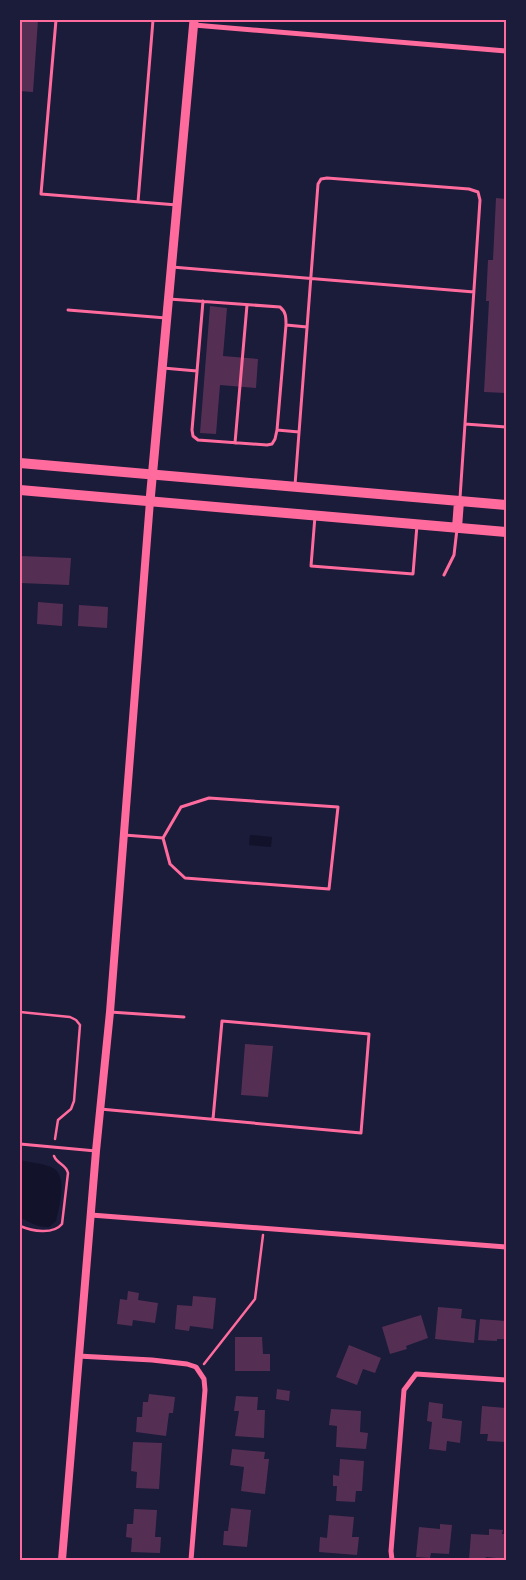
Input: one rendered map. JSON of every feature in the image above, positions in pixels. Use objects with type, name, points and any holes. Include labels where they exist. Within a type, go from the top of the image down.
[{"type":"main road","points":[[150,501],[194,23]]},
{"type":"main road","points":[[20,463],[506,506]]},
{"type":"main road","points":[[20,490],[506,532]]},
{"type":"main road","points":[[457,528],[460,502]]},
{"type":"street","points":[[194,23],[506,51]]},
{"type":"street","points":[[62,1560],[90,1215],[110,1012],[150,501]]},
{"type":"street","points":[[90,1215],[506,1248]]},
{"type":"street","points":[[78,1356],[186,1364],[196,1367],[204,1379],[205,1390],[191,1560]]},
{"type":"street","points":[[392,1560],[391,1549],[404,1390],[416,1374],[506,1380]]},
{"type":"lane","points":[[56,20],[41,194],[177,206]]},
{"type":"lane","points":[[138,202],[153,20]]},
{"type":"lane","points":[[295,486],[318,184],[321,179],[327,178],[470,189],[478,192],[480,200],[460,502]]},
{"type":"lane","points":[[172,267],[474,292]]},
{"type":"lane","points":[[169,299],[203,301],[247,304],[280,307],[286,314],[277,430],[272,444],[198,440],[193,436],[203,301]]},
{"type":"lane","points":[[235,442],[247,304]]},
{"type":"lane","points":[[68,310],[167,318]]},
{"type":"lane","points":[[286,326],[307,327]]},
{"type":"lane","points":[[162,368],[197,371]]},
{"type":"lane","points":[[465,424],[506,427]]},
{"type":"lane","points":[[277,430],[299,432]]},
{"type":"lane","points":[[315,516],[311,566],[413,574],[418,524]]},
{"type":"lane","points":[[444,575],[454,555],[457,528]]},
{"type":"lane","points":[[209,798],[338,807],[329,889],[185,878],[170,864],[163,838],[181,807],[209,798]]},
{"type":"lane","points":[[124,835],[163,838]]},
{"type":"lane","points":[[110,1012],[184,1016]]},
{"type":"lane","points":[[100,1109],[361,1133],[370,1034],[222,1021],[213,1119]]},
{"type":"lane","points":[[20,1144],[96,1151]]},
{"type":"path","points":[[20,1012],[67,1016],[76,1020],[80,1025],[74,1101],[71,1109],[58,1120],[55,1139]]},
{"type":"path","points":[[20,1226],[50,1231],[57,1229],[62,1224],[68,1173],[67,1169],[54,1156]]},
{"type":"path","points":[[199,1371],[255,1299],[263,1229]]},
{"type":"shaded area","points":[[250,835],[272,837],[271,847],[249,845]]},
{"type":"shaded area","points":[[20,1160],[51,1167],[60,1176],[59,1208],[56,1221],[49,1227],[34,1224],[20,1217]]},
{"type":"building","points":[[20,20],[38,20],[33,92],[20,91]]},
{"type":"building","points":[[496,198],[506,199],[506,393],[484,392],[489,301],[486,301],[488,260],[493,260]]},
{"type":"building","points":[[210,306],[227,308],[223,356],[258,359],[256,388],[220,385],[216,434],[200,433]]},
{"type":"building","points":[[20,556],[71,558],[69,585],[20,583]]},
{"type":"building","points":[[38,602],[63,604],[62,626],[37,624]]},
{"type":"building","points":[[79,605],[108,607],[107,628],[78,626]]},
{"type":"building","points":[[245,1044],[273,1046],[268,1097],[241,1095]]},
{"type":"building","points":[[128,1291],[139,1293],[138,1300],[158,1303],[155,1323],[133,1320],[132,1326],[117,1324],[120,1299],[127,1300]]},
{"type":"building","points":[[193,1296],[216,1298],[213,1329],[190,1326],[189,1331],[175,1329],[177,1305],[192,1306]]},
{"type":"building","points":[[438,1307],[462,1309],[461,1318],[476,1320],[474,1343],[435,1339]]},
{"type":"building","points":[[421,1315],[428,1338],[406,1346],[407,1349],[390,1354],[382,1327]]},
{"type":"building","points":[[480,1319],[506,1321],[506,1346],[504,1345],[504,1339],[497,1339],[497,1341],[478,1340]]},
{"type":"building","points":[[235,1337],[262,1337],[263,1354],[270,1354],[270,1371],[235,1371]]},
{"type":"building","points":[[349,1345],[381,1358],[375,1373],[363,1369],[357,1385],[336,1377]]},
{"type":"building","points":[[277,1389],[290,1391],[289,1401],[276,1399]]},
{"type":"building","points":[[149,1394],[175,1397],[173,1413],[169,1413],[166,1436],[136,1432],[137,1417],[142,1417],[143,1402],[148,1402]]},
{"type":"building","points":[[236,1396],[258,1397],[257,1410],[265,1410],[264,1438],[235,1436],[239,1411],[234,1411]]},
{"type":"building","points":[[429,1402],[443,1404],[442,1418],[462,1421],[460,1443],[447,1441],[446,1451],[429,1449],[432,1422],[427,1421]]},
{"type":"building","points":[[482,1406],[506,1408],[506,1442],[487,1441],[488,1434],[480,1434]]},
{"type":"building","points":[[331,1409],[361,1411],[360,1432],[368,1433],[366,1449],[336,1447],[337,1426],[329,1425]]},
{"type":"building","points":[[133,1442],[162,1443],[159,1489],[136,1488],[137,1472],[131,1471]]},
{"type":"building","points":[[232,1449],[265,1452],[264,1459],[269,1459],[265,1494],[241,1491],[244,1467],[230,1465]]},
{"type":"building","points":[[340,1459],[364,1461],[362,1491],[356,1491],[355,1502],[336,1501],[337,1486],[333,1486],[333,1475],[339,1476]]},
{"type":"building","points":[[231,1508],[251,1510],[247,1547],[223,1545],[224,1531],[228,1531]]},
{"type":"building","points":[[134,1509],[157,1510],[155,1537],[161,1537],[160,1553],[131,1552],[132,1538],[126,1537],[127,1524],[133,1524]]},
{"type":"building","points":[[329,1515],[354,1517],[352,1537],[359,1537],[357,1555],[319,1552],[320,1537],[327,1538]]},
{"type":"building","points":[[440,1524],[452,1525],[449,1554],[431,1553],[430,1558],[416,1557],[419,1527],[440,1529]]},
{"type":"building","points":[[489,1529],[503,1530],[502,1534],[506,1534],[506,1559],[486,1557],[485,1560],[469,1560],[471,1534],[489,1535]]}]
